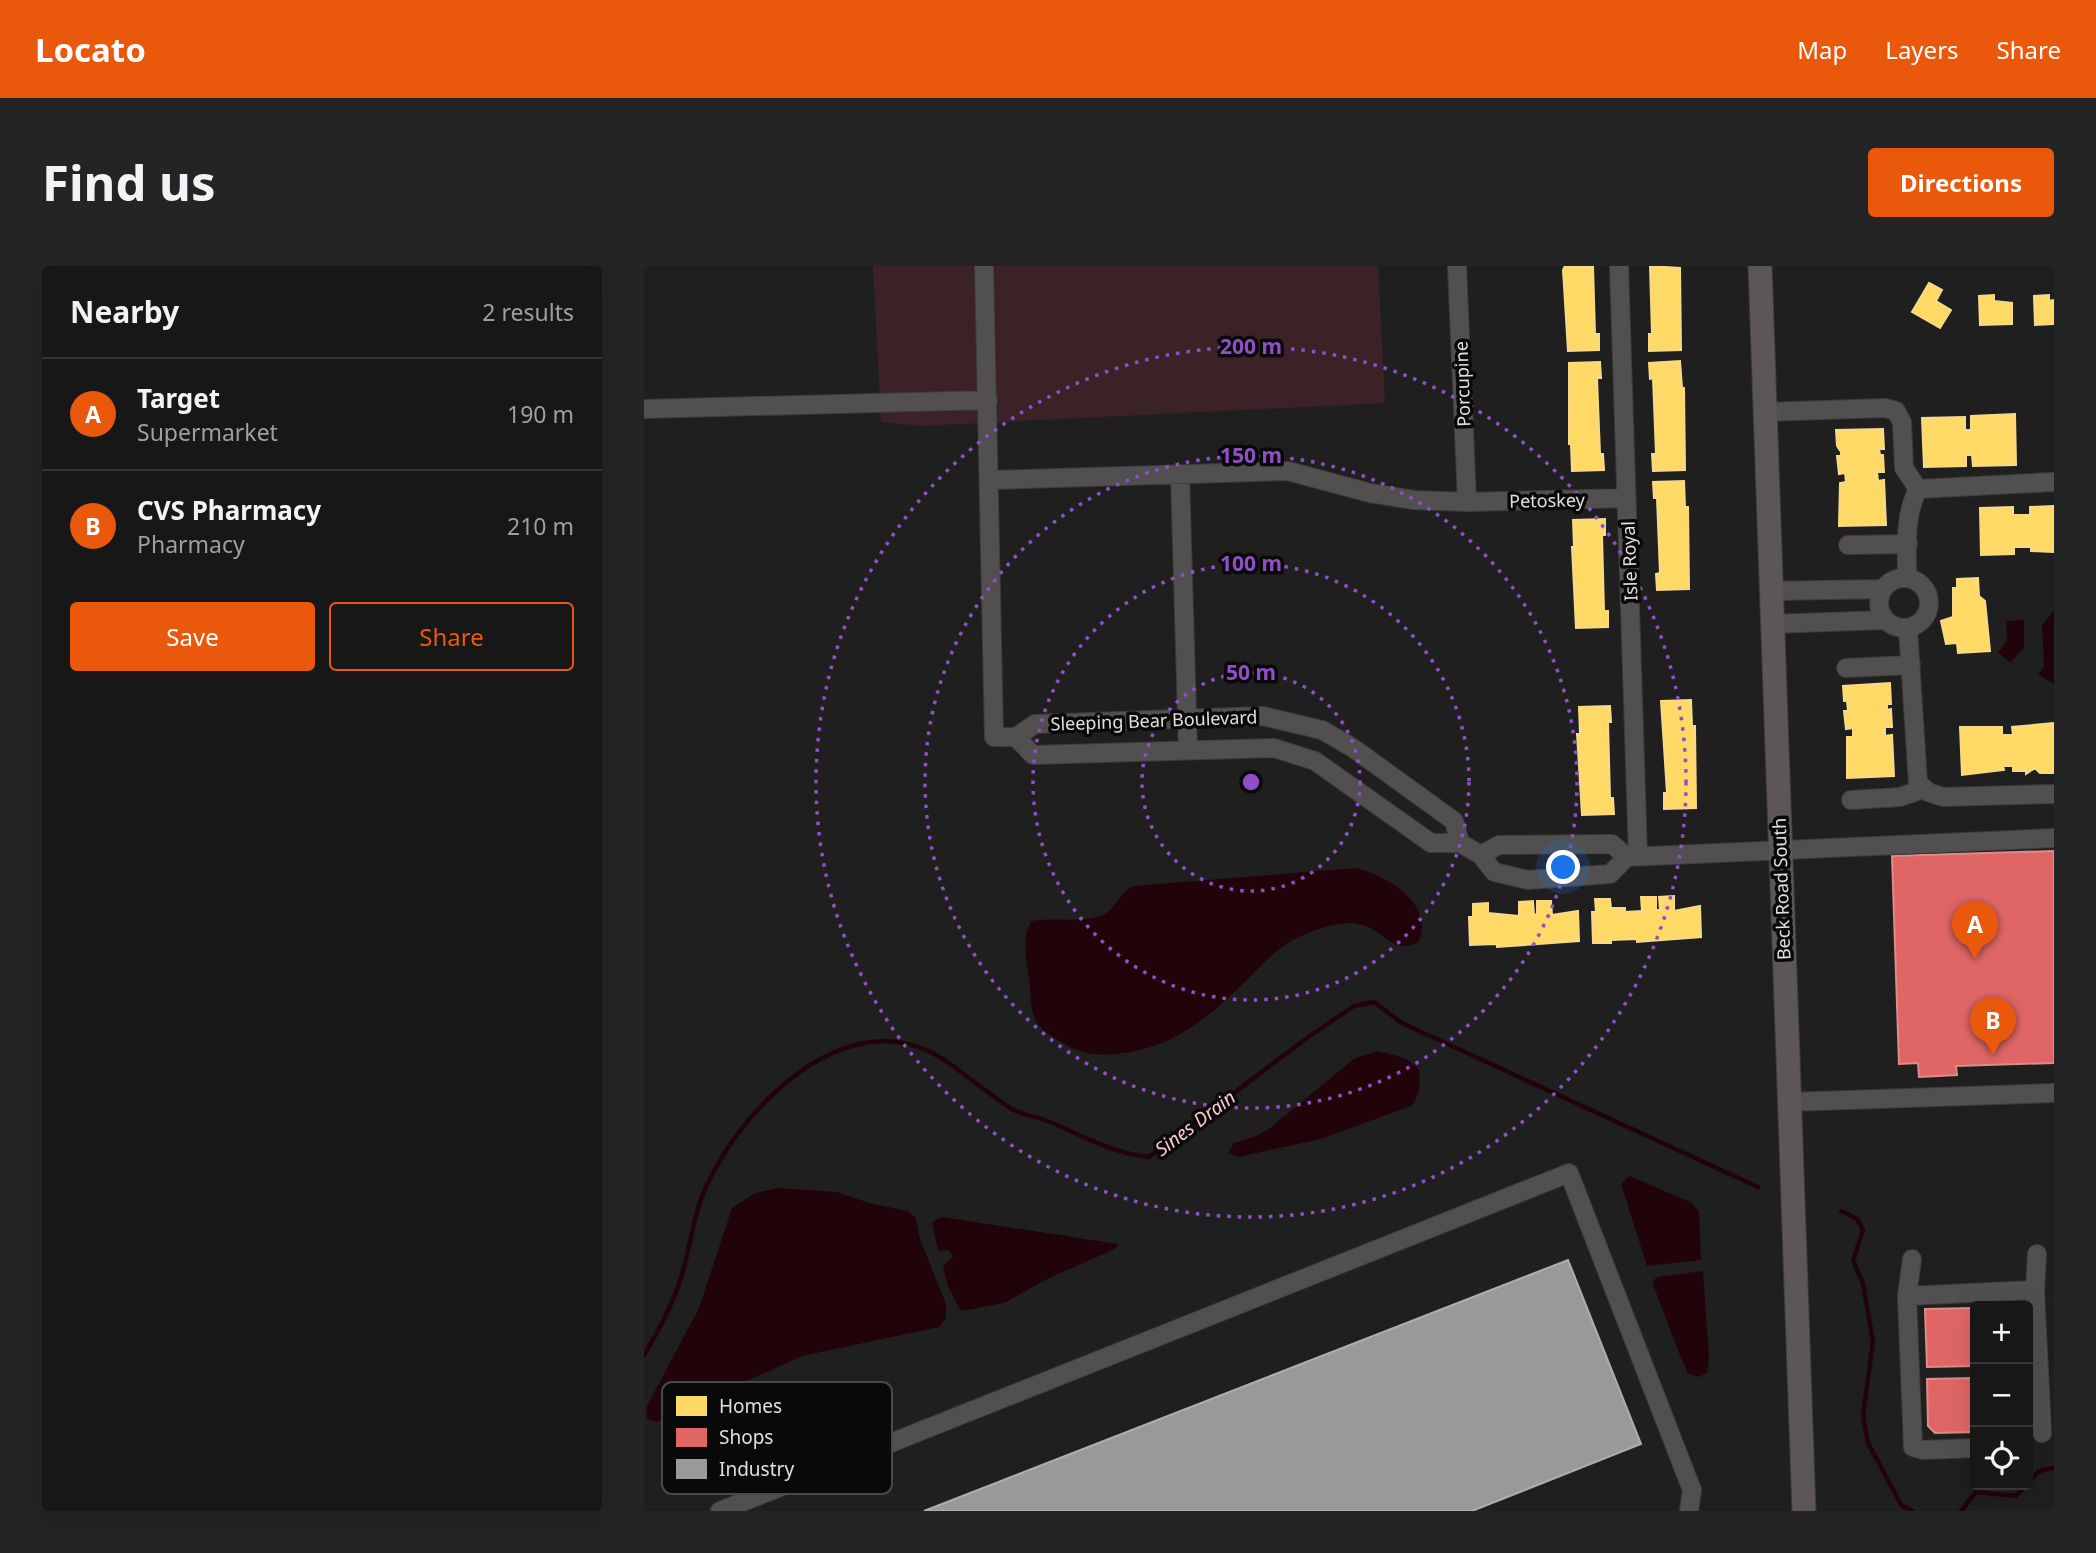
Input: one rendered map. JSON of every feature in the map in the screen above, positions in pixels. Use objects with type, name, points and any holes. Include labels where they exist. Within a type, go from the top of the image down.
[{"type":"main road","name":"Beck Road South","points":[[1760,266],[1804,1511]]},
{"type":"street","points":[[984,266],[990,480]]},
{"type":"street","name":"Porcupine","points":[[1457,266],[1467,502]]},
{"type":"street","name":"Isle Royal","points":[[1619,266],[1627,499],[1632,856]]},
{"type":"street","points":[[644,409],[988,400]]},
{"type":"street","points":[[1764,412],[1885,408],[1896,411],[1902,422],[1904,468],[1918,489]]},
{"type":"street","name":"Petoskey","points":[[990,480],[1288,471],[1392,496],[1467,502],[1627,499]]},
{"type":"street","points":[[1180,475],[1188,750]]},
{"type":"street","name":"Sleeping Bear Boulevard","points":[[990,480],[995,737],[1016,737],[1035,724],[1263,716],[1322,730],[1353,748],[1454,821],[1460,843]]},
{"type":"street","points":[[1918,489],[2054,482]]},
{"type":"street","points":[[1907,577],[1910,504],[1918,489]]},
{"type":"street","points":[[1848,545],[1908,544]]},
{"type":"street","points":[[1772,624],[1885,620],[1899,628],[1908,629],[1926,615],[1929,598],[1923,585],[1907,577],[1890,582],[1883,589],[1880,605],[1885,620]]},
{"type":"street","points":[[1770,591],[1883,589]]},
{"type":"street","points":[[1908,629],[1915,775],[1923,789],[1943,797],[2054,794]]},
{"type":"street","points":[[1846,668],[1911,665]]},
{"type":"street","name":"Sleeping Bear Boulevard","points":[[1016,737],[1033,755],[1274,748],[1295,753],[1315,761],[1431,843],[1460,843],[1480,855],[1494,872],[1528,880],[1610,874],[1632,856]]},
{"type":"street","points":[[1851,800],[1900,797],[1923,789]]},
{"type":"street","name":"Sleeping Bear Boulevard","points":[[1480,855],[1499,845],[1612,844],[1632,856],[2054,838]]},
{"type":"street","points":[[1788,1102],[2054,1093]]},
{"type":"street","points":[[892,1443],[1569,1173],[1692,1490],[1689,1511]]},
{"type":"street","points":[[2037,1254],[2035,1290],[2041,1433]]},
{"type":"street","points":[[1912,1258],[1907,1296],[1913,1447],[1923,1450],[1970,1448]]},
{"type":"street","points":[[1907,1296],[1995,1298],[2035,1290]]},
{"type":"street","points":[[720,1511],[763,1494]]},
{"type":"shaded area","points":[[873,266],[1378,266],[1385,403],[920,426],[881,422]]},
{"type":"shaded area","points":[[2054,611],[2054,684],[2038,675],[2044,666],[2042,625]]},
{"type":"shaded area","points":[[2024,620],[2024,648],[2010,663],[1998,652],[2007,641],[2006,621]]},
{"type":"shaded area","points":[[1356,868],[1381,877],[1405,893],[1414,903],[1422,927],[1419,941],[1411,945],[1396,945],[1370,928],[1349,923],[1312,931],[1274,953],[1206,1017],[1176,1036],[1142,1050],[1108,1055],[1080,1051],[1048,1034],[1034,1018],[1025,945],[1032,921],[1101,916],[1134,886]]},
{"type":"shaded area","points":[[1378,1051],[1405,1058],[1419,1069],[1420,1084],[1411,1106],[1321,1139],[1238,1157],[1228,1153],[1234,1143],[1270,1128],[1355,1058]]},
{"type":"shaded area","points":[[1630,1176],[1692,1203],[1699,1212],[1701,1260],[1647,1266],[1621,1184]]},
{"type":"shaded area","points":[[778,1188],[837,1192],[869,1203],[908,1211],[916,1218],[920,1239],[946,1304],[946,1318],[939,1327],[802,1356],[745,1382],[662,1382],[662,1420],[657,1422],[647,1419],[646,1408],[699,1308],[732,1208],[755,1193]]},
{"type":"shaded area","points":[[942,1217],[1118,1244],[1115,1249],[1049,1278],[1004,1303],[961,1311],[948,1287],[943,1266],[953,1257],[948,1250],[938,1251],[932,1222]]},
{"type":"shaded area","points":[[1703,1271],[1709,1359],[1707,1373],[1698,1377],[1688,1373],[1652,1282],[1657,1277]]},
{"type":"building: Homes","points":[[1565,266],[1593,266],[1595,334],[1599,334],[1599,350],[1568,351],[1563,270]]},
{"type":"building: Homes","points":[[1650,266],[1680,268],[1681,350],[1649,351],[1649,334],[1652,334]]},
{"type":"building: Homes","points":[[1929,283],[1942,290],[1936,301],[1951,310],[1940,328],[1912,312]]},
{"type":"building: Homes","points":[[1994,295],[1994,301],[2012,303],[2012,324],[1980,325],[1979,296]]},
{"type":"building: Homes","points":[[2049,295],[2049,301],[2054,300],[2054,324],[2035,325],[2034,296]]},
{"type":"building: Homes","points":[[1680,361],[1684,388],[1685,470],[1653,471],[1652,454],[1656,454],[1653,378],[1650,379],[1649,363]]},
{"type":"building: Homes","points":[[1600,362],[1601,378],[1597,378],[1600,454],[1603,454],[1604,470],[1572,471],[1569,444],[1569,363]]},
{"type":"building: Homes","points":[[2015,414],[2016,465],[1973,466],[1972,455],[1966,455],[1966,466],[1924,467],[1922,418],[1965,417],[1965,430],[1971,430],[1971,416]]},
{"type":"building: Homes","points":[[1883,429],[1884,449],[1879,449],[1880,455],[1883,455],[1884,472],[1877,472],[1878,481],[1884,480],[1886,525],[1839,526],[1840,483],[1846,482],[1845,473],[1839,474],[1837,456],[1841,456],[1841,452],[1837,446],[1836,430]]},
{"type":"building: Homes","points":[[1684,481],[1685,507],[1688,507],[1689,589],[1657,590],[1656,574],[1660,573],[1657,498],[1654,498],[1653,482]]},
{"type":"building: Homes","points":[[2054,506],[2054,552],[2031,551],[2031,547],[2014,547],[2014,554],[1981,555],[1980,508],[2013,507],[2013,515],[2030,515],[2030,507]]},
{"type":"building: Homes","points":[[1605,519],[1605,535],[1602,535],[1604,611],[1608,611],[1608,627],[1576,628],[1573,520]]},
{"type":"building: Homes","points":[[1978,578],[1979,596],[1985,601],[1990,651],[1958,653],[1957,643],[1946,644],[1941,621],[1953,617],[1953,588],[1957,588],[1957,579]]},
{"type":"building: Homes","points":[[1890,683],[1891,704],[1887,704],[1887,710],[1891,709],[1892,727],[1885,727],[1885,736],[1892,735],[1894,776],[1847,778],[1847,737],[1853,737],[1853,728],[1846,729],[1844,711],[1848,711],[1843,686]]},
{"type":"building: Homes","points":[[1691,700],[1692,726],[1695,726],[1696,808],[1664,809],[1664,793],[1667,793],[1661,701]]},
{"type":"building: Homes","points":[[1610,706],[1610,798],[1613,798],[1614,814],[1582,815],[1577,734],[1580,734],[1579,707]]},
{"type":"building: Homes","points":[[2054,723],[2054,773],[2040,773],[2035,768],[2026,774],[2026,771],[2013,771],[2013,766],[2003,766],[2004,770],[1962,775],[1960,727],[2002,727],[2002,735],[2013,735],[2012,727]]},
{"type":"building: Homes","points":[[1674,896],[1674,911],[1700,906],[1701,937],[1593,943],[1592,912],[1596,912],[1595,899],[1610,899],[1611,908],[1625,908],[1625,912],[1642,911],[1641,897],[1656,897],[1656,910],[1660,910],[1659,897]]},
{"type":"building: Homes","points":[[1533,901],[1534,915],[1537,914],[1537,901],[1551,901],[1552,915],[1578,911],[1579,941],[1497,947],[1497,944],[1470,945],[1469,917],[1473,917],[1473,904],[1488,903],[1488,913],[1519,916],[1519,902]]},
{"type":"building: Shops","points":[[2054,851],[2054,1063],[1956,1066],[1957,1075],[1919,1077],[1918,1063],[1899,1064],[1892,856]]},
{"type":"building: Shops","points":[[1970,1308],[1970,1366],[1927,1367],[1925,1309]]},
{"type":"building: Shops","points":[[1970,1378],[1970,1432],[1935,1433],[1928,1426],[1927,1379]]},
{"type":"building: Industry","points":[[1568,1260],[1641,1444],[1472,1511],[924,1511]]},
{"type":"waterway","name":"Sines Drain","points":[[644,1355],[676,1293],[697,1210],[723,1155],[773,1094],[804,1069],[838,1051],[874,1042],[910,1044],[946,1061],[1014,1110],[1122,1152],[1149,1157],[1307,1038],[1354,1006],[1374,1002],[1402,1023],[1758,1187]]},
{"type":"waterway","name":"Sines Drain","points":[[1841,1211],[1857,1219],[1863,1230],[1853,1261],[1863,1283],[1873,1342],[1863,1415],[1868,1443],[1902,1506],[1913,1511]]},
{"type":"waterway","name":"Sines Drain","points":[[1961,1511],[1976,1492],[2016,1496],[2039,1471],[2054,1468]]},
{"type":"place","name":"Target","points":[[1975,959]]},
{"type":"place","name":"CVS Pharmacy","points":[[1993,1055]]}]
